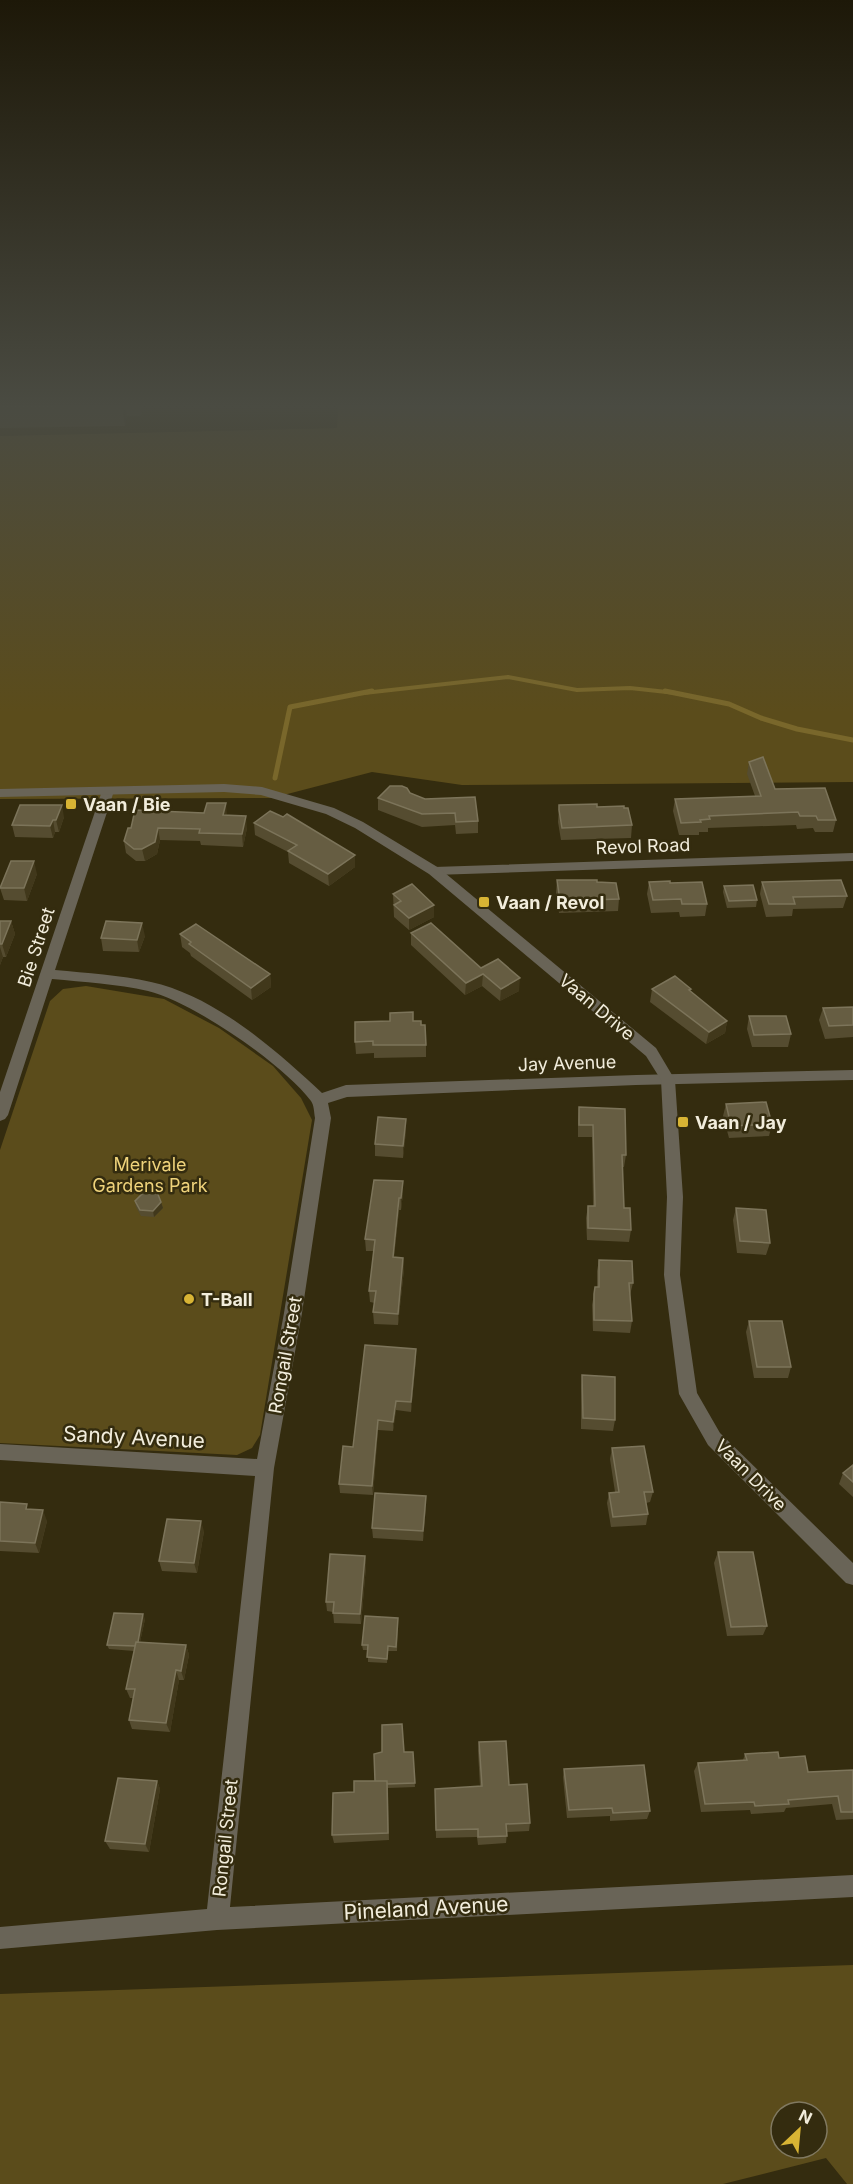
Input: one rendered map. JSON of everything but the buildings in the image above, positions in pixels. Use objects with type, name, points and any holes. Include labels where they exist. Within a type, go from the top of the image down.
[{"type":"street","name":"Vaan Drive","points":[[0,793],[224,788],[262,791],[330,811],[359,825],[434,871],[651,1052],[668,1080],[675,1197],[672,1275],[688,1394],[714,1439],[853,1576]]},
{"type":"street","name":"Bie Street","points":[[0,1114],[108,791]]},
{"type":"street","name":"Revol Road","points":[[434,871],[853,857]]},
{"type":"street","points":[[47,974],[103,979],[151,987],[180,998],[214,1015],[280,1062],[320,1100]]},
{"type":"street","name":"Jay Avenue","points":[[320,1100],[346,1091],[853,1075]]},
{"type":"street","name":"Rongail Street","points":[[216,1919],[265,1468],[293,1313],[323,1118],[320,1100]]},
{"type":"street","name":"Sandy Avenue","points":[[0,1452],[265,1468]]},
{"type":"street","name":"Pineland Avenue","points":[[0,1938],[216,1919],[853,1886]]},
{"type":"green space","points":[[0,508],[853,508],[853,782],[462,785],[372,772],[272,798],[0,799]]},
{"type":"green space","name":"Merivale Gardens Park","points":[[86,986],[164,999],[219,1028],[273,1066],[301,1098],[312,1120],[260,1435],[252,1448],[237,1455],[0,1443],[0,1150],[50,1001],[63,989]]},
{"type":"green space","points":[[853,1965],[853,2184],[847,2184],[828,2160],[829,2100],[769,2100],[769,2160],[818,2160],[723,2184],[0,2184],[0,1994]]},
{"type":"waterway","points":[[364,693],[508,677],[577,690],[630,688],[674,693]]},
{"type":"waterway","points":[[275,778],[290,707],[372,691]]},
{"type":"waterway","points":[[665,691],[674,693]]},
{"type":"waterway","points":[[674,693],[729,704],[761,718],[797,729],[853,740]]},
{"type":"place","name":"Vaan / Bie","points":[[71,804]]},
{"type":"place","name":"Vaan / Revol","points":[[484,902]]},
{"type":"place","name":"Vaan / Jay","points":[[683,1122]]},
{"type":"place","name":"T-Ball","points":[[189,1299]]}]
